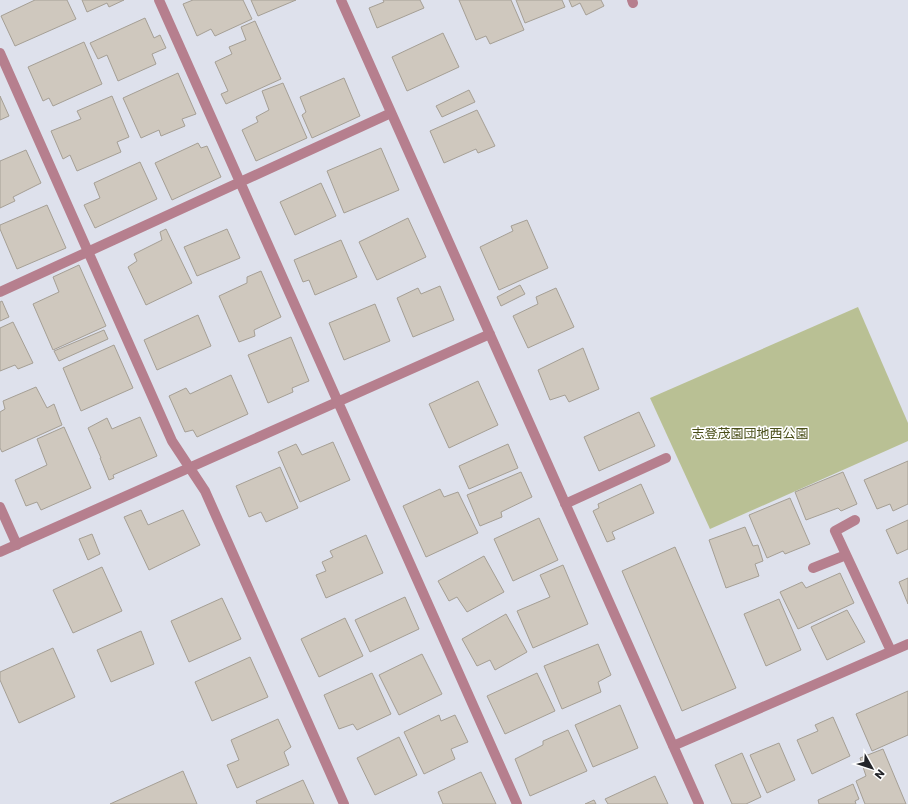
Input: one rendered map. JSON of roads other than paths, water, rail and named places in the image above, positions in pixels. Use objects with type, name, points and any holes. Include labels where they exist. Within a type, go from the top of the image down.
[{"type":"street","points":[[159,0],[517,804]]},
{"type":"street","points":[[341,0],[699,804]]},
{"type":"street","points":[[0,53],[172,441],[205,491],[344,804]]},
{"type":"street","points":[[0,292],[391,113]]},
{"type":"street","points":[[0,552],[490,334]]},
{"type":"street","points":[[565,504],[666,458]]},
{"type":"street","points":[[0,507],[17,545]]},
{"type":"street","points":[[855,520],[835,530],[892,651]]},
{"type":"street","points":[[813,568],[846,555]]},
{"type":"street","points":[[673,746],[908,644]]},
{"type":"park label","name":"志登茂園団地西公園","points":[[750,433]]}]
